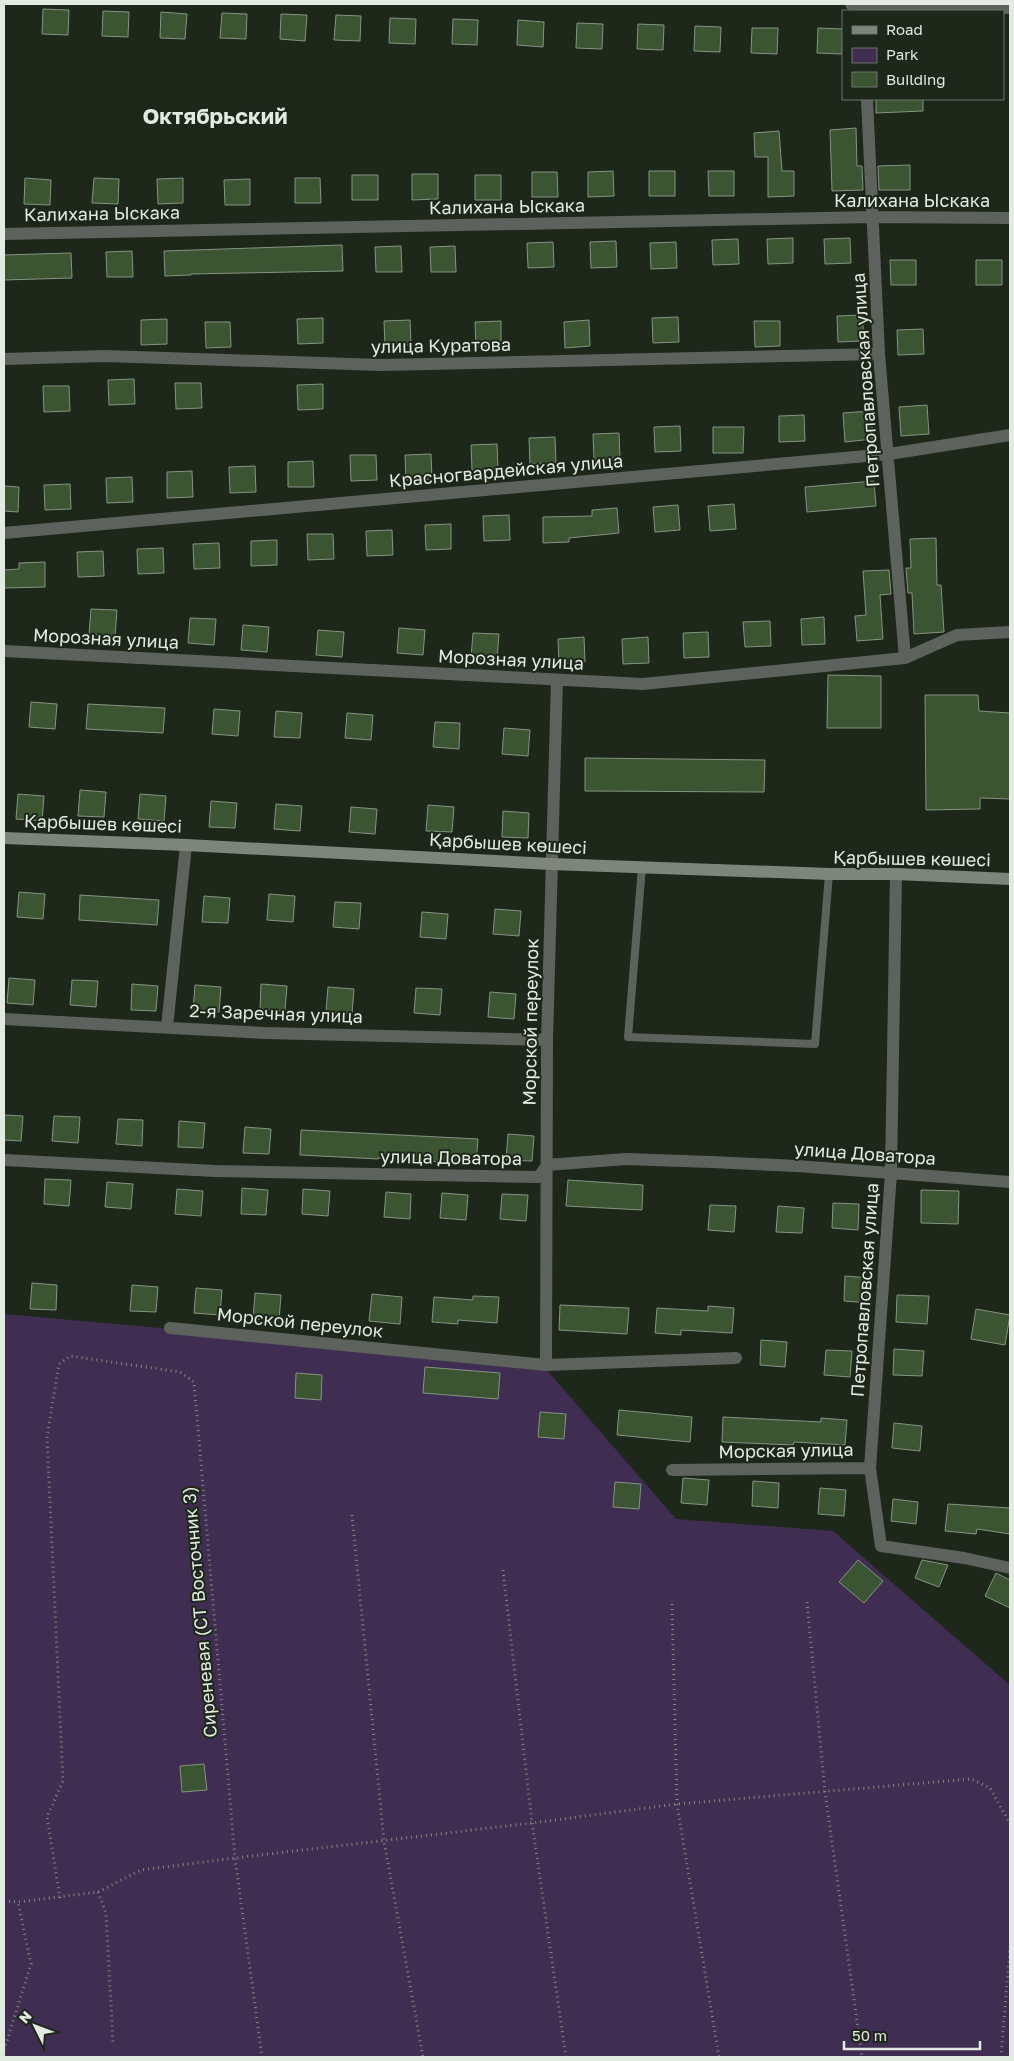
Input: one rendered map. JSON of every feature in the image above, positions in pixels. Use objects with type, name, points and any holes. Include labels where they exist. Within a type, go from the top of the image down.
[{"type":"main road","name":"Қарбышев көшесі","points":[[4,838],[186,845],[551,864],[1010,879]]},
{"type":"street","points":[[850,4],[1010,8]]},
{"type":"street","name":"Петропавловская улица","points":[[867,100],[879,354],[905,658]]},
{"type":"street","name":"Калихана Ыскака","points":[[4,234],[872,218],[1010,218]]},
{"type":"street","name":"улица Куратова","points":[[4,359],[106,356],[381,365],[879,354]]},
{"type":"street","name":"Красногвардейская улица","points":[[4,533],[889,454],[1010,435]]},
{"type":"street","name":"Морозная улица","points":[[4,651],[644,684],[905,658],[957,635],[1010,632]]},
{"type":"street","name":"Морской переулок","points":[[546,1365],[547,1040],[557,680]]},
{"type":"street","points":[[167,1028],[186,845]]},
{"type":"street","name":"Петропавловская улица","points":[[870,1468],[891,1172],[896,874]]},
{"type":"street","name":"2-я Заречная улица","points":[[4,1019],[265,1033],[547,1040]]},
{"type":"street","name":"улица Доватора","points":[[4,1160],[215,1170],[539,1177],[546,1165],[626,1159],[797,1166],[1010,1182]]},
{"type":"street","name":"Морской переулок","points":[[170,1328],[546,1365],[736,1358]]},
{"type":"street","name":"Морская улица","points":[[672,1470],[870,1468],[881,1546],[964,1558],[1010,1568]]},
{"type":"lane","points":[[642,867],[628,1037],[815,1044],[829,874]]},
{"type":"path","name":"Сиреневая (СТ Восточник 3)","points":[[60,1898],[47,1817],[62,1781],[48,1437],[59,1364],[70,1356],[180,1372],[194,1382],[235,1858],[262,2057]]},
{"type":"path","points":[[352,1515],[384,1841],[423,2057]]},
{"type":"path","points":[[503,1570],[532,1823],[566,2057]]},
{"type":"path","points":[[807,1602],[824,1792],[862,2057]]},
{"type":"path","points":[[672,1604],[677,1804],[719,2057]]},
{"type":"path","points":[[4,1901],[18,1902],[60,1898],[98,1892],[141,1870],[235,1858],[677,1804],[971,1779],[990,1788],[1010,1824]]},
{"type":"path","points":[[98,1892],[106,1913],[113,2043]]},
{"type":"path","points":[[4,2050],[32,1964],[18,1902]]},
{"type":"path","points":[[1001,2057],[1010,1947]]},
{"type":"green space","points":[[4,1314],[540,1362],[676,1519],[833,1531],[1010,1685],[1010,2057],[4,2057]]},
{"type":"building","points":[[43,9],[69,10],[68,35],[42,34]]},
{"type":"building","points":[[103,11],[129,12],[128,37],[102,36]]},
{"type":"building","points":[[161,12],[187,14],[185,39],[160,38]]},
{"type":"building","points":[[222,13],[247,14],[246,39],[220,38]]},
{"type":"building","points":[[281,14],[307,15],[305,41],[280,39]]},
{"type":"building","points":[[336,15],[361,16],[360,41],[334,40]]},
{"type":"building","points":[[390,18],[416,19],[415,44],[389,43]]},
{"type":"building","points":[[453,19],[478,20],[477,45],[452,44]]},
{"type":"building","points":[[518,20],[544,22],[543,47],[517,45]]},
{"type":"building","points":[[577,23],[603,24],[602,49],[576,48]]},
{"type":"building","points":[[638,24],[664,25],[663,50],[637,49]]},
{"type":"building","points":[[695,26],[721,27],[720,52],[694,51]]},
{"type":"building","points":[[752,28],[778,28],[777,54],[751,53]]},
{"type":"building","points":[[818,28],[842,29],[842,54],[817,53]]},
{"type":"building","points":[[876,100],[923,100],[923,111],[876,113]]},
{"type":"building","points":[[856,128],[857,166],[862,166],[863,190],[832,191],[830,130]]},
{"type":"building","points":[[779,131],[782,171],[794,171],[794,196],[768,197],[768,157],[755,157],[754,133]]},
{"type":"building","points":[[910,165],[910,190],[879,190],[878,166]]},
{"type":"building","points":[[613,171],[614,196],[588,197],[588,172]]},
{"type":"building","points":[[649,171],[675,171],[675,196],[649,196]]},
{"type":"building","points":[[708,171],[734,171],[734,196],[709,196]]},
{"type":"building","points":[[532,172],[557,172],[558,197],[532,197]]},
{"type":"building","points":[[412,174],[438,174],[438,199],[412,200]]},
{"type":"building","points":[[352,175],[378,175],[378,200],[352,200]]},
{"type":"building","points":[[475,175],[501,175],[501,200],[475,200]]},
{"type":"building","points":[[25,178],[51,180],[50,205],[24,204]]},
{"type":"building","points":[[94,178],[119,179],[118,204],[92,203]]},
{"type":"building","points":[[183,178],[183,203],[158,204],[157,179]]},
{"type":"building","points":[[295,178],[320,178],[321,203],[295,203]]},
{"type":"building","points":[[250,179],[250,205],[225,205],[224,180]]},
{"type":"building","points":[[793,238],[793,263],[768,264],[767,239]]},
{"type":"building","points":[[850,238],[851,263],[825,264],[824,239]]},
{"type":"building","points":[[738,239],[739,264],[713,265],[712,240]]},
{"type":"building","points":[[616,241],[617,267],[591,268],[590,242]]},
{"type":"building","points":[[553,242],[554,267],[528,268],[527,243]]},
{"type":"building","points":[[676,242],[677,268],[651,269],[650,243]]},
{"type":"building","points":[[342,245],[343,271],[165,276],[164,251]]},
{"type":"building","points":[[401,246],[402,272],[376,272],[375,247]]},
{"type":"building","points":[[455,246],[456,272],[431,272],[430,247]]},
{"type":"building","points":[[132,251],[133,277],[107,277],[106,252]]},
{"type":"building","points":[[71,253],[72,278],[4,280],[4,255]]},
{"type":"building","points":[[890,260],[916,260],[916,285],[891,285]]},
{"type":"building","points":[[976,260],[1002,260],[1002,285],[976,285]]},
{"type":"building","points":[[863,315],[863,341],[838,342],[837,316]]},
{"type":"building","points":[[678,317],[679,342],[653,343],[652,318]]},
{"type":"building","points":[[323,318],[323,343],[298,344],[297,319]]},
{"type":"building","points":[[167,319],[167,344],[141,345],[141,320]]},
{"type":"building","points":[[410,320],[411,345],[385,346],[384,321]]},
{"type":"building","points":[[589,320],[590,346],[565,348],[564,322]]},
{"type":"building","points":[[501,321],[501,346],[476,347],[475,322]]},
{"type":"building","points":[[754,321],[780,321],[780,346],[755,347]]},
{"type":"building","points":[[205,322],[230,322],[231,347],[206,348]]},
{"type":"building","points":[[923,329],[924,354],[898,355],[897,330]]},
{"type":"building","points":[[134,379],[135,404],[109,405],[108,380]]},
{"type":"building","points":[[175,383],[201,383],[202,408],[176,409]]},
{"type":"building","points":[[323,384],[323,409],[298,410],[297,385]]},
{"type":"building","points":[[43,386],[69,386],[70,411],[44,412]]},
{"type":"building","points":[[927,405],[929,434],[901,436],[899,407]]},
{"type":"building","points":[[871,411],[873,439],[845,442],[843,413]]},
{"type":"building","points":[[804,415],[805,441],[779,442],[779,416]]},
{"type":"building","points":[[680,426],[681,451],[655,452],[654,427]]},
{"type":"building","points":[[713,427],[744,427],[743,453],[713,453]]},
{"type":"building","points":[[619,433],[620,458],[594,459],[593,434]]},
{"type":"building","points":[[555,437],[556,463],[530,464],[529,438]]},
{"type":"building","points":[[497,444],[498,469],[472,470],[471,445]]},
{"type":"building","points":[[431,454],[432,479],[406,480],[405,455]]},
{"type":"building","points":[[350,455],[376,455],[377,480],[351,481]]},
{"type":"building","points":[[313,461],[314,487],[288,487],[288,462]]},
{"type":"building","points":[[255,466],[256,492],[230,493],[229,467]]},
{"type":"building","points":[[192,471],[193,497],[167,498],[167,472]]},
{"type":"building","points":[[132,477],[133,502],[107,503],[106,478]]},
{"type":"building","points":[[874,481],[876,506],[807,512],[805,487]]},
{"type":"building","points":[[70,484],[71,509],[45,510],[44,485]]},
{"type":"building","points":[[4,486],[19,487],[18,512],[4,511]]},
{"type":"building","points":[[734,504],[736,529],[710,531],[708,506]]},
{"type":"building","points":[[678,505],[680,530],[655,532],[653,507]]},
{"type":"building","points":[[617,508],[619,533],[569,538],[569,542],[543,543],[543,517],[592,516],[592,510]]},
{"type":"building","points":[[509,515],[510,540],[484,541],[483,516]]},
{"type":"building","points":[[451,524],[451,549],[426,550],[425,525]]},
{"type":"building","points":[[392,530],[393,555],[367,556],[366,531]]},
{"type":"building","points":[[307,534],[333,534],[334,559],[308,560]]},
{"type":"building","points":[[936,538],[937,585],[941,585],[944,632],[914,634],[912,593],[908,593],[906,568],[911,568],[910,539]]},
{"type":"building","points":[[277,540],[277,565],[251,566],[251,541]]},
{"type":"building","points":[[219,543],[220,568],[194,569],[193,544]]},
{"type":"building","points":[[163,548],[164,573],[138,574],[137,549]]},
{"type":"building","points":[[103,551],[104,576],[78,577],[77,552]]},
{"type":"building","points":[[45,562],[45,587],[4,588],[4,570],[19,569],[19,563]]},
{"type":"building","points":[[889,570],[891,594],[880,595],[883,639],[857,641],[855,616],[866,615],[863,571]]},
{"type":"building","points":[[91,609],[117,610],[115,636],[89,634]]},
{"type":"building","points":[[824,617],[825,644],[802,645],[801,619]]},
{"type":"building","points":[[190,618],[216,619],[214,645],[188,643]]},
{"type":"building","points":[[770,621],[771,646],[745,647],[743,622]]},
{"type":"building","points":[[243,625],[269,627],[267,652],[241,650]]},
{"type":"building","points":[[399,628],[425,630],[423,655],[397,653]]},
{"type":"building","points":[[318,630],[344,632],[342,657],[316,655]]},
{"type":"building","points":[[708,632],[709,657],[684,658],[683,633]]},
{"type":"building","points":[[473,633],[499,634],[497,660],[471,658]]},
{"type":"building","points":[[584,637],[585,662],[559,664],[558,639]]},
{"type":"building","points":[[648,637],[649,663],[623,664],[622,639]]},
{"type":"building","points":[[828,675],[881,676],[881,728],[827,728]]},
{"type":"building","points":[[925,695],[978,695],[979,711],[1010,713],[1010,799],[980,798],[980,809],[926,810]]},
{"type":"building","points":[[31,702],[57,704],[55,729],[29,727]]},
{"type":"building","points":[[88,704],[165,708],[163,733],[86,729]]},
{"type":"building","points":[[214,709],[240,711],[238,736],[212,734]]},
{"type":"building","points":[[276,711],[302,713],[300,738],[274,737]]},
{"type":"building","points":[[347,713],[373,715],[371,740],[345,738]]},
{"type":"building","points":[[435,722],[460,723],[459,749],[433,747]]},
{"type":"building","points":[[504,728],[530,730],[528,756],[502,754]]},
{"type":"building","points":[[585,758],[765,760],[764,792],[585,791]]},
{"type":"building","points":[[80,790],[106,792],[104,817],[78,816]]},
{"type":"building","points":[[18,794],[44,796],[42,821],[16,819]]},
{"type":"building","points":[[140,794],[166,796],[164,821],[138,819]]},
{"type":"building","points":[[211,801],[237,803],[235,828],[209,827]]},
{"type":"building","points":[[276,804],[302,806],[300,831],[274,829]]},
{"type":"building","points":[[428,805],[454,807],[452,832],[426,831]]},
{"type":"building","points":[[351,807],[377,809],[375,834],[349,832]]},
{"type":"building","points":[[503,811],[529,813],[528,838],[502,837]]},
{"type":"building","points":[[19,892],[45,894],[43,919],[17,917]]},
{"type":"building","points":[[269,894],[295,896],[293,922],[267,920]]},
{"type":"building","points":[[80,895],[159,900],[157,925],[79,920]]},
{"type":"building","points":[[204,896],[230,898],[228,923],[202,922]]},
{"type":"building","points":[[335,902],[361,903],[359,929],[333,927]]},
{"type":"building","points":[[495,909],[521,911],[519,936],[493,934]]},
{"type":"building","points":[[422,912],[448,914],[446,939],[420,937]]},
{"type":"building","points":[[9,978],[35,980],[33,1005],[7,1003]]},
{"type":"building","points":[[72,980],[98,981],[96,1007],[70,1005]]},
{"type":"building","points":[[132,984],[158,986],[156,1011],[131,1010]]},
{"type":"building","points":[[261,984],[287,986],[285,1011],[260,1009]]},
{"type":"building","points":[[195,985],[221,987],[219,1012],[193,1011]]},
{"type":"building","points":[[328,987],[354,989],[352,1014],[326,1012]]},
{"type":"building","points":[[416,988],[442,989],[440,1015],[414,1013]]},
{"type":"building","points":[[490,992],[516,994],[514,1019],[488,1017]]},
{"type":"building","points":[[4,1115],[23,1116],[21,1141],[4,1140]]},
{"type":"building","points":[[54,1116],[80,1117],[78,1143],[52,1141]]},
{"type":"building","points":[[118,1119],[143,1120],[142,1146],[116,1144]]},
{"type":"building","points":[[179,1121],[205,1123],[203,1148],[178,1147]]},
{"type":"building","points":[[245,1127],[271,1129],[269,1154],[243,1153]]},
{"type":"building","points":[[301,1130],[478,1139],[476,1164],[300,1155]]},
{"type":"building","points":[[508,1134],[534,1136],[532,1161],[506,1160]]},
{"type":"building","points":[[45,1179],[71,1180],[69,1206],[44,1204]]},
{"type":"building","points":[[568,1180],[643,1185],[642,1210],[566,1206]]},
{"type":"building","points":[[107,1182],[133,1184],[131,1209],[105,1207]]},
{"type":"building","points":[[242,1188],[268,1190],[266,1215],[241,1214]]},
{"type":"building","points":[[177,1189],[203,1191],[201,1216],[175,1214]]},
{"type":"building","points":[[303,1189],[330,1191],[328,1216],[302,1214]]},
{"type":"building","points":[[921,1190],[959,1191],[958,1224],[921,1223]]},
{"type":"building","points":[[386,1192],[411,1194],[410,1219],[384,1217]]},
{"type":"building","points":[[442,1193],[468,1195],[466,1220],[440,1218]]},
{"type":"building","points":[[502,1194],[528,1195],[526,1221],[500,1219]]},
{"type":"building","points":[[833,1203],[859,1204],[858,1230],[832,1228]]},
{"type":"building","points":[[710,1205],[736,1206],[734,1232],[708,1230]]},
{"type":"building","points":[[778,1206],[804,1208],[802,1233],[776,1232]]},
{"type":"building","points":[[845,1276],[871,1278],[870,1303],[844,1301]]},
{"type":"building","points":[[32,1283],[57,1285],[56,1310],[30,1309]]},
{"type":"building","points":[[132,1285],[158,1287],[156,1312],[130,1311]]},
{"type":"building","points":[[196,1288],[222,1290],[220,1315],[194,1313]]},
{"type":"building","points":[[255,1293],[281,1295],[279,1320],[253,1319]]},
{"type":"building","points":[[372,1294],[402,1297],[400,1324],[369,1321]]},
{"type":"building","points":[[897,1295],[929,1296],[927,1324],[896,1322]]},
{"type":"building","points":[[473,1296],[499,1297],[497,1323],[458,1320],[458,1324],[432,1322],[434,1297],[473,1300]]},
{"type":"building","points":[[560,1305],[629,1308],[627,1334],[559,1330]]},
{"type":"building","points":[[708,1306],[734,1308],[732,1333],[681,1330],[681,1335],[655,1333],[657,1308],[708,1311]]},
{"type":"building","points":[[976,1309],[1010,1315],[1005,1345],[971,1339]]},
{"type":"building","points":[[761,1340],[787,1342],[785,1367],[760,1365]]},
{"type":"building","points":[[894,1349],[924,1351],[922,1376],[893,1375]]},
{"type":"building","points":[[826,1350],[852,1351],[850,1377],[824,1375]]},
{"type":"building","points":[[425,1367],[500,1373],[498,1399],[423,1393]]},
{"type":"building","points":[[296,1373],[322,1375],[321,1400],[295,1398]]},
{"type":"building","points":[[619,1410],[692,1417],[690,1442],[617,1435]]},
{"type":"building","points":[[540,1412],[566,1414],[564,1439],[538,1437]]},
{"type":"building","points":[[723,1417],[821,1422],[821,1418],[847,1420],[845,1445],[794,1442],[793,1445],[722,1442]]},
{"type":"building","points":[[894,1423],[922,1426],[920,1451],[892,1448]]},
{"type":"building","points":[[683,1478],[709,1480],[707,1505],[681,1503]]},
{"type":"building","points":[[753,1481],[779,1483],[778,1508],[752,1506]]},
{"type":"building","points":[[615,1482],[641,1484],[639,1509],[613,1507]]},
{"type":"building","points":[[820,1488],[846,1490],[844,1516],[818,1514]]},
{"type":"building","points":[[893,1499],[918,1502],[916,1524],[891,1521]]},
{"type":"building","points":[[948,1504],[1010,1508],[1010,1534],[977,1529],[976,1534],[945,1531]]},
{"type":"building","points":[[858,1560],[883,1581],[864,1603],[839,1582]]},
{"type":"building","points":[[922,1560],[948,1565],[939,1587],[915,1578]]},
{"type":"building","points":[[996,1573],[1010,1580],[1010,1608],[985,1596]]},
{"type":"building","points":[[204,1764],[207,1790],[182,1792],[180,1766]]},
{"type":"district","name":"Октябрьский","points":[[215,116]]}]
